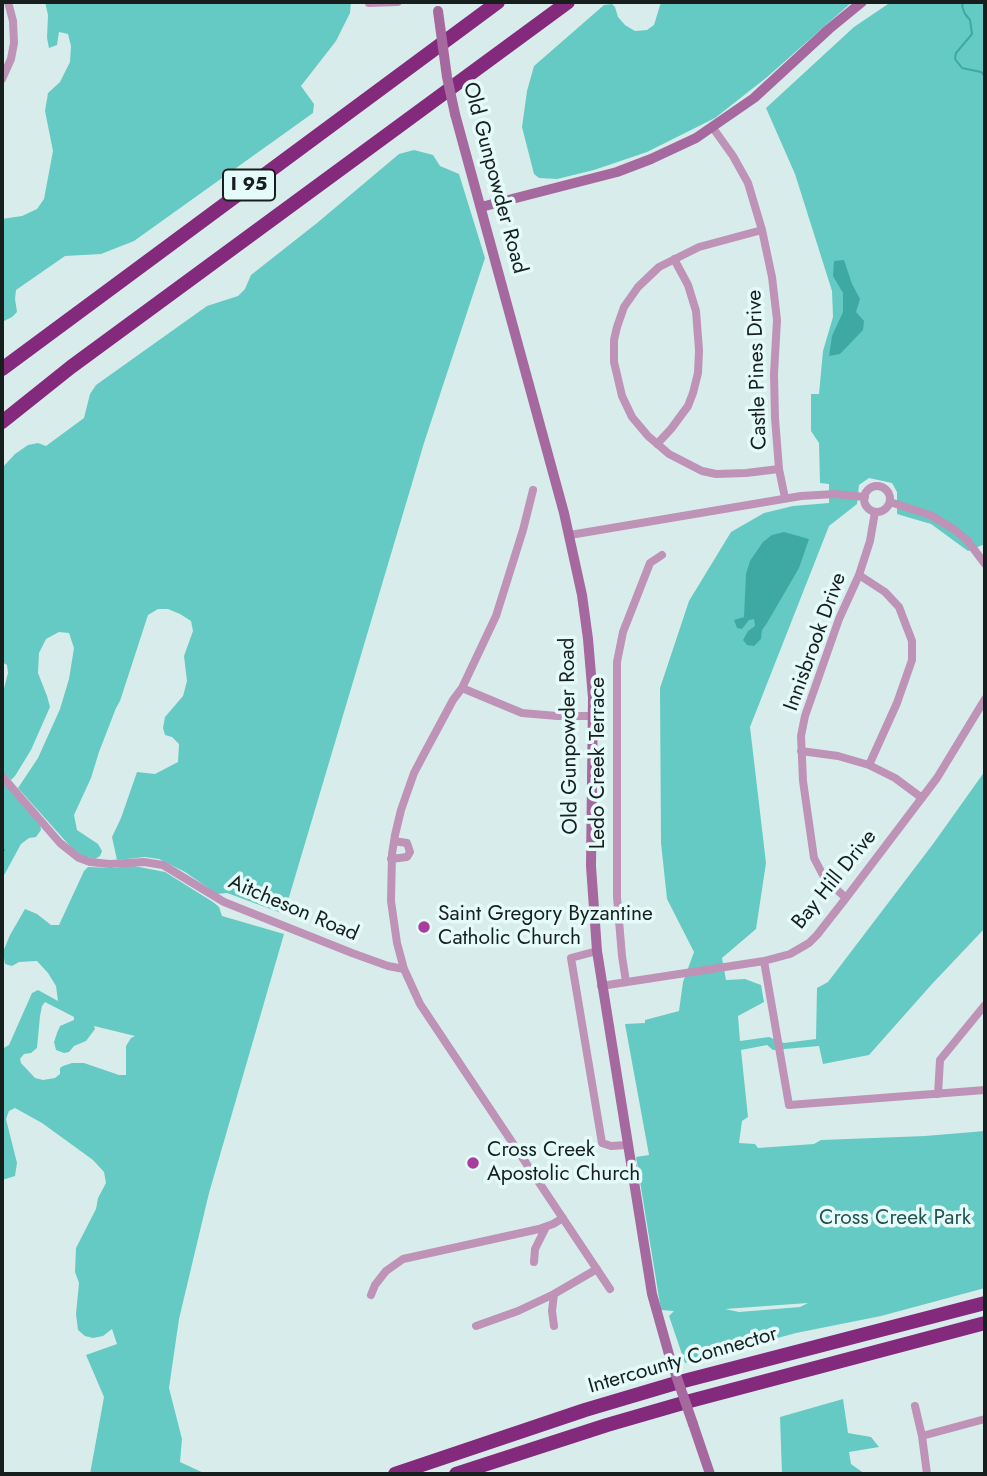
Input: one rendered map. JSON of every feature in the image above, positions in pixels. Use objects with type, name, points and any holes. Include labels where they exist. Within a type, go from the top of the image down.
[{"type":"highway","name":"I 95","points":[[2,369],[498,2]]},
{"type":"highway","name":"I 95","points":[[2,422],[71,367],[568,2]]},
{"type":"highway","name":"Intercounty Connector","points":[[396,1474],[573,1414],[676,1383],[985,1303]]},
{"type":"highway","name":"Intercounty Connector","points":[[456,1474],[596,1428],[690,1401],[985,1323]]},
{"type":"main road","points":[[481,207],[635,166],[696,138],[754,98],[862,2]]},
{"type":"main road","name":"Old Gunpowder Road","points":[[438,6],[445,68],[454,114],[570,535],[579,578],[587,625],[593,716],[591,866],[601,986],[652,1294],[659,1325],[710,1474]]},
{"type":"street","points":[[2,79],[11,59],[14,43],[13,21],[8,2]]},
{"type":"street","points":[[369,3],[398,2]]},
{"type":"street","name":"Castle Pines Drive","points":[[713,128],[744,177],[772,277],[778,320],[774,391],[779,468],[785,498]]},
{"type":"street","points":[[761,230],[699,247],[659,267],[624,307],[614,340],[614,351],[616,373],[626,407],[639,427],[677,459],[702,471],[716,474],[746,474],[779,468]]},
{"type":"street","points":[[657,444],[688,406],[698,373],[696,311],[691,293],[674,258]]},
{"type":"street","points":[[880,486],[889,494],[890,502],[883,511],[875,512],[868,508],[864,497],[872,487],[880,486]]},
{"type":"street","points":[[533,490],[496,616],[462,688],[414,774],[401,810],[391,859],[391,901],[404,969],[420,1004],[610,1289]]},
{"type":"street","points":[[570,535],[785,498],[819,494],[864,497]]},
{"type":"street","points":[[890,502],[930,515],[952,528],[967,540],[985,564]]},
{"type":"street","name":"Innisbrook Drive","points":[[846,898],[825,879],[814,858],[803,781],[801,736],[805,716],[839,619],[859,575],[870,541],[875,512]]},
{"type":"street","name":"Ledo Creek Terrace","points":[[626,982],[617,897],[617,662],[623,632],[650,563],[662,555]]},
{"type":"street","points":[[859,575],[886,592],[899,607],[912,641],[912,660],[897,703],[869,765]]},
{"type":"street","points":[[462,688],[522,713],[593,716]]},
{"type":"street","name":"Bay Hill Drive","points":[[601,986],[764,961],[790,954],[809,943],[922,798],[949,760],[985,699]]},
{"type":"street","points":[[801,751],[838,756],[869,765],[895,778],[922,798]]},
{"type":"street","name":"Aitcheson Road","points":[[2,776],[60,843],[79,859],[110,864],[163,864],[224,902],[352,953],[404,969]]},
{"type":"street","points":[[391,859],[407,857],[410,852],[407,844],[394,841]]},
{"type":"street","points":[[597,951],[571,958],[602,1143],[611,1146],[627,1145]]},
{"type":"street","points":[[764,961],[789,1105],[985,1090]]},
{"type":"street","points":[[938,1094],[940,1060],[985,1005]]},
{"type":"street","points":[[371,1295],[386,1270],[403,1259],[546,1227],[564,1218]]},
{"type":"street","points":[[534,1262],[535,1249],[546,1227]]},
{"type":"street","points":[[477,1326],[554,1294],[597,1269]]},
{"type":"street","points":[[554,1294],[554,1326]]},
{"type":"street","points":[[915,1406],[927,1474]]},
{"type":"street","points":[[922,1436],[985,1419]]},
{"type":"green space","points":[[45,2],[351,2],[350,13],[336,41],[301,86],[314,104],[313,113],[134,241],[101,254],[65,256],[16,290],[17,312],[2,322],[2,219],[22,216],[37,209],[44,199],[53,151],[45,111],[48,93],[60,82],[70,62],[71,46],[68,34],[59,32],[57,45],[49,48]]},
{"type":"green space","points":[[661,2],[852,2],[766,78],[715,118],[647,152],[557,179],[539,178],[534,174],[522,127],[534,66],[604,5],[612,4],[618,17],[635,31],[647,30],[654,25]]},
{"type":"green space","name":"Cross Creek Park","points":[[891,2],[985,2],[985,544],[968,551],[931,524],[897,514],[897,492],[892,483],[869,478],[859,485],[857,504],[829,526],[750,727],[766,863],[756,929],[722,958],[726,980],[745,979],[761,985],[764,1002],[738,1016],[740,1041],[769,1037],[784,1043],[816,1039],[817,988],[828,982],[985,771],[985,928],[869,1055],[823,1064],[819,1046],[773,1050],[767,1045],[741,1050],[748,1117],[742,1121],[739,1143],[755,1144],[758,1148],[814,1144],[821,1140],[985,1131],[985,1288],[881,1316],[796,1333],[685,1363],[669,1316],[674,1311],[661,1310],[636,1157],[649,1155],[625,1024],[645,1023],[645,1020],[679,1011],[683,982],[694,952],[667,899],[661,843],[660,688],[689,601],[731,532],[764,513],[793,506],[829,503],[829,484],[820,483],[819,443],[811,431],[811,394],[819,394],[823,351],[833,317],[832,291],[795,174],[766,108],[854,27]],"holes":[[[808,1303],[800,1307],[739,1312],[725,1309]]]},
{"type":"green space","points":[[414,150],[433,155],[440,166],[459,174],[485,258],[424,443],[284,914],[227,893],[217,894],[185,872],[159,859],[145,857],[117,860],[112,837],[137,772],[155,774],[178,762],[179,744],[172,737],[165,735],[163,728],[165,717],[183,696],[187,681],[184,656],[193,631],[191,621],[168,609],[158,609],[148,615],[120,701],[74,815],[77,830],[98,844],[102,851],[95,859],[78,855],[18,788],[38,758],[60,709],[74,648],[69,633],[59,632],[46,639],[39,653],[38,673],[50,707],[31,750],[15,776],[11,780],[2,771],[2,696],[8,673],[7,665],[2,662],[2,468],[28,445],[38,443],[46,446],[84,418],[90,394],[96,385],[207,306],[238,296],[245,289],[251,275],[399,154]]},
{"type":"green space","points":[[2,780],[40,824],[41,830],[36,837],[21,844],[2,879]]},
{"type":"green space","points":[[129,865],[165,872],[213,902],[219,907],[222,916],[284,934],[209,1193],[179,1319],[169,1388],[182,1439],[180,1462],[206,1474],[90,1474],[104,1397],[86,1355],[117,1344],[112,1329],[103,1336],[93,1338],[78,1330],[76,1314],[79,1283],[75,1272],[76,1248],[106,1183],[104,1172],[93,1160],[42,1123],[15,1108],[9,1111],[6,1119],[17,1163],[15,1176],[2,1180],[2,1049],[9,1045],[32,993],[38,990],[58,1001],[56,986],[37,961],[19,962],[12,966],[5,964],[3,952],[25,909],[51,925],[59,925],[88,867],[116,868]],"holes":[[[45,1002],[74,1017],[74,1020],[60,1026],[54,1042],[56,1050],[69,1052],[74,1046],[86,1041],[95,1029],[94,1026],[135,1036],[126,1046],[126,1075],[84,1063],[72,1063],[60,1068],[60,1074],[55,1078],[43,1080],[35,1078],[21,1063],[20,1059],[24,1054],[37,1048],[40,1016]]]},
{"type":"green space","points":[[843,1399],[848,1433],[871,1437],[879,1447],[849,1452],[851,1464],[865,1474],[782,1474],[780,1417]]},
{"type":"shaded area","points":[[844,260],[860,299],[856,312],[864,321],[863,330],[840,354],[829,356],[832,336],[843,312],[843,293],[833,276],[834,261]]},
{"type":"shaded area","points":[[784,532],[809,539],[799,568],[762,630],[761,639],[754,646],[747,645],[743,640],[755,626],[754,619],[749,620],[742,629],[737,628],[734,620],[744,617],[746,574],[750,561],[763,542],[772,535]]},
{"type":"waterway","points":[[964,2],[962,6],[970,20],[972,34],[956,53],[955,59],[962,68],[981,72],[985,76]]},
{"type":"waterway","points":[[985,113],[985,126]]},
{"type":"place","name":"Saint Gregory Byzantine Catholic Church","points":[[424,927]]},
{"type":"place","name":"Cross Creek Apostolic Church","points":[[473,1163]]}]
